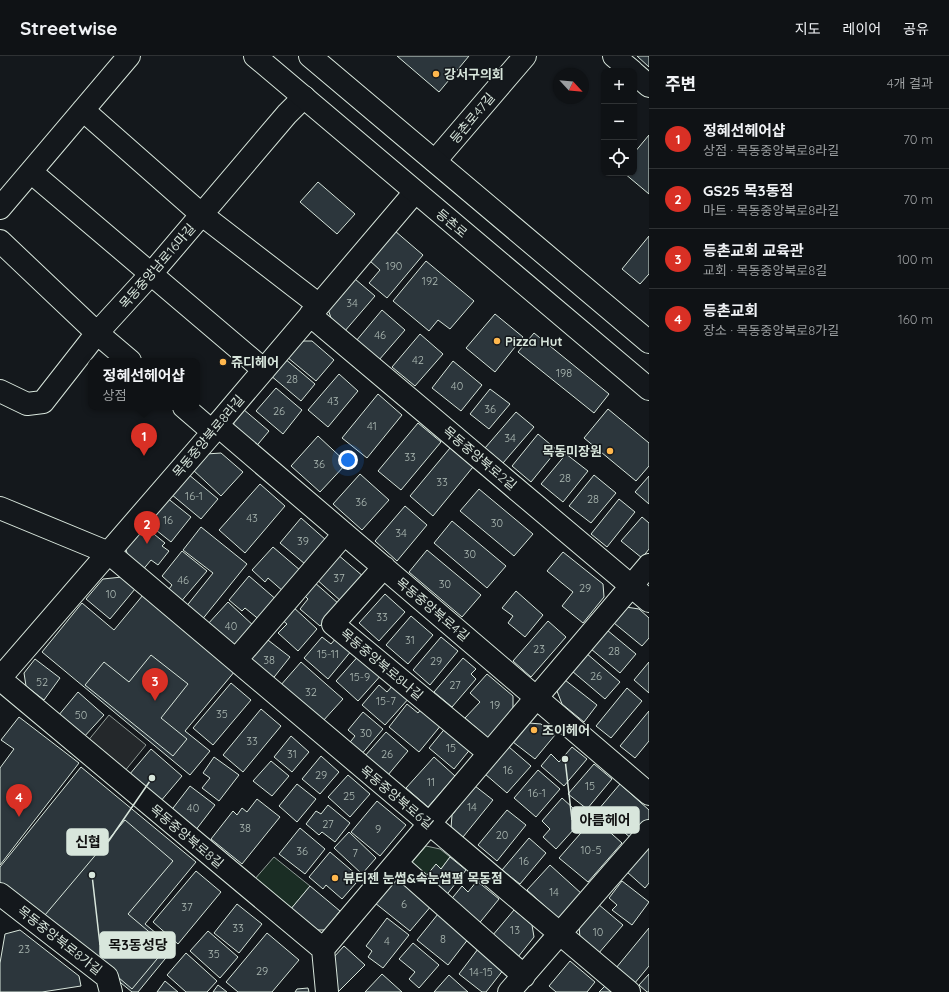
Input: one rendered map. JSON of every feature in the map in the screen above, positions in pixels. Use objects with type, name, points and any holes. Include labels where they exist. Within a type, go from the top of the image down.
[{"type":"street","points":[[0,208],[129,56]]},
{"type":"street","name":"등촌로","points":[[255,56],[649,389]]},
{"type":"street","points":[[310,56],[649,342]]},
{"type":"street","name":"등촌로47길","points":[[435,161],[525,56]]},
{"type":"street","points":[[614,56],[628,68]]},
{"type":"street","points":[[637,76],[649,86]]},
{"type":"street","name":"목동중앙남로16마길","points":[[0,391],[26,404],[43,402],[97,333],[151,274],[287,114],[304,97]]},
{"type":"street","name":"목동중앙북로2길","points":[[84,110],[202,214],[649,600]]},
{"type":"street","points":[[31,172],[264,370]]},
{"type":"street","name":"목동중앙북로8라길","points":[[0,679],[215,429],[415,192]]},
{"type":"street","points":[[0,241],[97,333],[126,358]]},
{"type":"street","name":"목동중앙북로4길","points":[[188,410],[215,429],[384,567],[649,794]]},
{"type":"street","name":"목동중앙북로6길","points":[[0,508],[109,553],[629,992]]},
{"type":"street","points":[[236,660],[344,534]]},
{"type":"street","points":[[327,992],[323,949],[649,566]]},
{"type":"street","name":"목동중앙북로8나길","points":[[384,567],[333,624],[489,753]]},
{"type":"street","name":"목동중앙북로8길","points":[[0,679],[323,949]]},
{"type":"street","points":[[509,992],[649,830]]},
{"type":"street","points":[[396,863],[524,976]]},
{"type":"street","name":"목동중앙북로8가길","points":[[0,894],[107,977],[110,992]]},
{"type":"green space","points":[[426,846],[440,849],[450,857],[441,869],[436,865],[423,880],[408,867]]},
{"type":"green space","points":[[274,857],[310,886],[290,910],[254,880]]},
{"type":"shaded area","points":[[109,715],[146,745],[124,772],[87,742]]},
{"type":"building","name":"강서구의회","points":[[397,56],[469,56],[439,92]]},
{"type":"building","points":[[637,56],[649,56],[649,67]]},
{"type":"building","points":[[649,135],[649,194],[628,176],[637,176],[637,149]]},
{"type":"building","points":[[318,182],[355,214],[337,234],[300,202]]},
{"type":"building","points":[[395,231],[423,255],[387,298],[369,283],[380,270],[370,261]]},
{"type":"building","points":[[649,236],[649,274],[640,284],[622,269]]},
{"type":"building","points":[[426,261],[474,301],[450,329],[438,320],[429,331],[393,301]]},
{"type":"building","points":[[355,279],[375,296],[344,332],[332,321],[328,309]]},
{"type":"building","points":[[382,310],[405,330],[379,360],[356,341]]},
{"type":"building","points":[[495,314],[523,337],[495,372],[466,348]]},
{"type":"building","points":[[534,333],[609,394],[594,413],[518,352]]},
{"type":"building","points":[[420,334],[443,354],[415,386],[392,367]]},
{"type":"building","points":[[300,341],[312,341],[334,360],[316,381],[287,357]]},
{"type":"building","points":[[284,358],[315,384],[301,401],[270,375]]},
{"type":"building","points":[[453,361],[482,385],[461,411],[432,388]]},
{"type":"building","points":[[339,374],[358,391],[328,427],[308,410]]},
{"type":"building","points":[[276,388],[302,410],[283,434],[256,411]]},
{"type":"building","points":[[490,389],[510,404],[489,429],[470,414]]},
{"type":"building","points":[[378,394],[402,415],[367,458],[342,438]]},
{"type":"building","points":[[243,409],[269,431],[254,449],[233,431],[234,421]]},
{"type":"building","points":[[608,409],[649,443],[649,466],[636,481],[584,438]]},
{"type":"building","points":[[516,412],[534,427],[503,463],[485,448]]},
{"type":"building","points":[[418,423],[441,442],[401,490],[378,471]]},
{"type":"building","points":[[538,434],[557,450],[531,482],[512,466]]},
{"type":"building","points":[[318,436],[347,463],[320,492],[291,466]]},
{"type":"building","points":[[450,448],[473,467],[433,516],[410,496]]},
{"type":"building","points":[[221,453],[243,472],[221,496],[192,469],[206,454]]},
{"type":"building","points":[[566,454],[588,471],[563,502],[541,484]]},
{"type":"building","points":[[188,474],[218,499],[201,519],[171,494]]},
{"type":"building","points":[[360,474],[389,500],[362,530],[333,504]]},
{"type":"building","points":[[594,475],[616,493],[591,523],[569,506]]},
{"type":"building","points":[[649,476],[649,504],[635,492]]},
{"type":"building","points":[[260,484],[285,506],[245,553],[219,530]]},
{"type":"building","points":[[479,489],[533,534],[514,556],[460,511]]},
{"type":"building","points":[[166,497],[191,517],[171,542],[146,522]]},
{"type":"building","points":[[619,499],[635,512],[607,547],[591,534]]},
{"type":"building","points":[[405,506],[427,525],[397,561],[375,541]]},
{"type":"building","points":[[642,517],[649,523],[649,549],[642,558],[621,541]]},
{"type":"building","points":[[301,518],[326,540],[305,564],[280,543]]},
{"type":"building","points":[[452,521],[506,566],[487,588],[434,543]]},
{"type":"building","points":[[144,526],[165,543],[162,546],[169,551],[158,565],[151,560],[141,572],[129,562],[126,549]]},
{"type":"building","points":[[201,527],[247,564],[201,621],[185,608],[213,573],[183,550]]},
{"type":"building","points":[[273,547],[301,571],[284,592],[268,578],[265,582],[252,570]]},
{"type":"building","points":[[427,550],[481,595],[462,617],[409,572]]},
{"type":"building","points":[[182,551],[207,571],[179,604],[166,593],[172,585],[162,576]]},
{"type":"building","points":[[563,552],[603,584],[604,597],[583,623],[562,606],[573,592],[547,571]]},
{"type":"building","points":[[337,554],[364,577],[342,602],[315,578]]},
{"type":"building","points":[[249,576],[278,601],[261,621],[245,608],[242,611],[229,600]]},
{"type":"building","points":[[122,577],[135,589],[110,619],[86,599],[103,579]]},
{"type":"building","points":[[314,582],[339,604],[320,626],[300,609],[308,599],[303,594]]},
{"type":"building","points":[[516,591],[543,615],[525,637],[508,623],[513,616],[502,608]]},
{"type":"building","points":[[385,594],[405,612],[379,641],[359,623]]},
{"type":"building","points":[[143,595],[235,671],[185,731],[210,751],[190,775],[42,652],[82,603],[114,630]]},
{"type":"building","points":[[228,602],[255,627],[235,650],[207,625]]},
{"type":"building","points":[[292,606],[317,629],[298,651],[278,633],[287,624],[281,619]]},
{"type":"building","points":[[626,607],[639,609],[649,618],[649,638],[642,646],[614,623]]},
{"type":"building","points":[[411,616],[433,635],[408,664],[386,645]]},
{"type":"building","points":[[548,621],[566,637],[531,677],[513,661]]},
{"type":"building","points":[[607,630],[636,654],[620,673],[591,649]]},
{"type":"building","points":[[264,637],[290,657],[271,681],[249,663],[250,654]]},
{"type":"building","points":[[322,637],[331,644],[337,637],[352,650],[328,679],[304,658]]},
{"type":"building","points":[[441,637],[458,651],[430,685],[413,670]]},
{"type":"building","points":[[361,653],[383,673],[358,701],[336,681]]},
{"type":"building","points":[[586,653],[620,682],[605,699],[572,671]]},
{"type":"building","points":[[151,655],[188,684],[161,718],[187,739],[173,756],[85,685],[104,662],[129,682]]},
{"type":"building","points":[[463,658],[476,669],[471,674],[476,679],[452,707],[434,692]]},
{"type":"building","points":[[35,659],[60,678],[44,700],[26,686],[24,673]]},
{"type":"building","points":[[301,662],[343,699],[322,722],[280,686]]},
{"type":"building","points":[[649,662],[649,693],[634,680]]},
{"type":"building","points":[[487,674],[513,696],[513,709],[488,738],[465,718],[480,702],[470,693]]},
{"type":"building","points":[[565,680],[597,705],[584,722],[562,704],[557,691]]},
{"type":"building","points":[[231,683],[251,700],[213,745],[193,728]]},
{"type":"building","points":[[394,684],[410,697],[385,725],[362,705],[379,685],[387,692]]},
{"type":"building","points":[[627,688],[642,701],[611,738],[596,726]]},
{"type":"building","points":[[78,692],[104,715],[83,738],[58,716]]},
{"type":"building","points":[[407,704],[418,713],[422,708],[442,724],[419,752],[389,727]]},
{"type":"building","points":[[261,709],[281,726],[243,772],[223,755]]},
{"type":"building","points":[[649,711],[649,741],[635,758],[620,746]]},
{"type":"building","points":[[363,712],[383,729],[360,756],[347,746],[355,736],[348,730]]},
{"type":"building","points":[[19,717],[79,763],[0,865],[0,768],[14,749],[1,740]]},
{"type":"building","points":[[529,723],[541,724],[555,735],[535,759],[513,742]]},
{"type":"building","points":[[447,726],[472,747],[454,769],[429,748]]},
{"type":"building","points":[[386,732],[408,751],[388,775],[365,756]]},
{"type":"building","points":[[291,736],[309,752],[292,772],[274,757]]},
{"type":"building","points":[[509,747],[531,766],[507,793],[485,774]]},
{"type":"building","points":[[572,747],[587,759],[564,786],[541,766],[551,754],[559,762]]},
{"type":"building","points":[[151,749],[182,776],[160,802],[129,775]]},
{"type":"building","points":[[321,756],[339,772],[320,794],[302,779]]},
{"type":"building","points":[[214,757],[239,775],[219,801],[202,788],[210,778],[203,773]]},
{"type":"building","points":[[434,757],[455,776],[428,807],[406,788]]},
{"type":"building","points":[[271,761],[289,776],[272,796],[253,781]]},
{"type":"building","points":[[594,764],[612,779],[587,809],[568,794]]},
{"type":"building","points":[[81,767],[196,862],[145,924],[174,948],[138,992],[132,992],[0,884],[0,867]]},
{"type":"building","points":[[538,770],[560,789],[536,817],[514,798]]},
{"type":"building","points":[[348,775],[370,794],[350,817],[328,797]]},
{"type":"building","points":[[297,784],[316,799],[297,822],[279,806]]},
{"type":"building","points":[[620,784],[649,810],[649,819],[632,839],[598,810]]},
{"type":"building","points":[[190,786],[215,805],[195,831],[170,812]]},
{"type":"building","points":[[475,786],[493,800],[463,837],[451,828],[452,815]]},
{"type":"building","points":[[562,798],[584,818],[556,849],[543,837],[550,829],[542,821]]},
{"type":"building","points":[[257,799],[280,817],[242,864],[211,839],[233,811],[237,815],[242,808],[247,812]]},
{"type":"building","points":[[377,801],[406,825],[380,856],[351,832]]},
{"type":"building","points":[[328,805],[350,823],[335,842],[322,832],[319,835],[306,824],[316,811],[321,814]]},
{"type":"building","points":[[507,810],[526,825],[497,861],[478,845]]},
{"type":"building","points":[[594,818],[622,843],[588,882],[559,858]]},
{"type":"building","points":[[125,820],[173,861],[128,914],[167,947],[132,989],[45,915]]},
{"type":"building","points":[[300,828],[325,849],[305,874],[279,854]]},
{"type":"building","points":[[349,832],[376,858],[362,874],[334,848]]},
{"type":"building","points":[[529,838],[546,853],[520,884],[502,870]]},
{"type":"building","points":[[649,846],[649,883],[645,888],[627,872]]},
{"type":"building","points":[[330,852],[357,875],[353,880],[356,883],[342,899],[326,885],[323,889],[309,877]]},
{"type":"building","points":[[450,857],[466,870],[445,897],[423,880],[436,864],[441,869]]},
{"type":"building","points":[[550,865],[582,894],[559,919],[527,890]]},
{"type":"building","points":[[196,871],[221,892],[178,944],[153,922]]},
{"type":"building","points":[[397,876],[432,905],[410,931],[375,903]]},
{"type":"building","points":[[477,881],[499,899],[477,926],[449,902],[462,886],[468,892]]},
{"type":"building","points":[[622,881],[649,902],[632,925],[612,910],[617,905],[609,898]]},
{"type":"building","points":[[310,886],[340,911],[325,930],[314,930],[290,910]]},
{"type":"building","points":[[237,904],[262,924],[239,953],[214,933]]},
{"type":"building","points":[[598,904],[623,925],[598,954],[580,938],[579,926]]},
{"type":"building","points":[[514,910],[532,925],[534,937],[518,957],[492,936]]},
{"type":"building","points":[[438,914],[469,938],[448,965],[417,940]]},
{"type":"building","points":[[387,918],[409,935],[383,968],[368,957],[372,951],[366,946]]},
{"type":"building","points":[[649,928],[649,966],[634,984],[616,968]]},
{"type":"building","points":[[20,930],[79,976],[81,986],[42,992],[0,992],[0,963],[5,934]]},
{"type":"building","points":[[208,931],[238,957],[220,978],[190,951]]},
{"type":"building","points":[[267,933],[299,960],[272,992],[238,992],[226,982]]},
{"type":"building","points":[[413,943],[439,965],[419,988],[409,979],[415,972],[399,959]]},
{"type":"building","points":[[344,946],[365,965],[338,992],[333,958]]},
{"type":"building","points":[[478,949],[504,969],[486,992],[482,992],[459,974]]},
{"type":"building","points":[[186,953],[217,981],[207,992],[186,992],[167,975]]},
{"type":"building","points":[[570,961],[595,982],[587,992],[556,992],[549,986]]},
{"type":"building","points":[[382,974],[402,992],[365,992]]},
{"type":"building","points":[[649,974],[649,992],[647,992],[639,985]]},
{"type":"building","points":[[449,975],[468,992],[434,992]]},
{"type":"building","points":[[165,981],[178,992],[157,992]]},
{"type":"building","points":[[218,985],[227,992],[213,992]]},
{"type":"building","points":[[605,986],[611,992],[599,992]]},
{"type":"building","points":[[308,988],[309,992],[295,992],[297,989]]},
{"type":"place","name":"강서구의회","points":[[436,74]]},
{"type":"place","name":"Pizza Hut","points":[[497,341]]},
{"type":"place","name":"쥬디헤어","points":[[223,362]]},
{"type":"place","name":"목동미장원","points":[[610,451]]},
{"type":"place","name":"정혜선헤어샵","points":[[144,456]]},
{"type":"place","name":"GS25 목3동점","points":[[147,544]]},
{"type":"place","name":"등촌교회 교육관","points":[[155,701]]},
{"type":"place","name":"조이헤어","points":[[534,730]]},
{"type":"place","name":"아름헤어","points":[[565,759]]},
{"type":"place","name":"신협","points":[[152,778]]},
{"type":"place","name":"등촌교회","points":[[19,817]]},
{"type":"place","name":"목3동성당","points":[[92,875]]},
{"type":"place","name":"뷰티젠 눈썹&속눈썹펌 목동점","points":[[335,878]]}]
